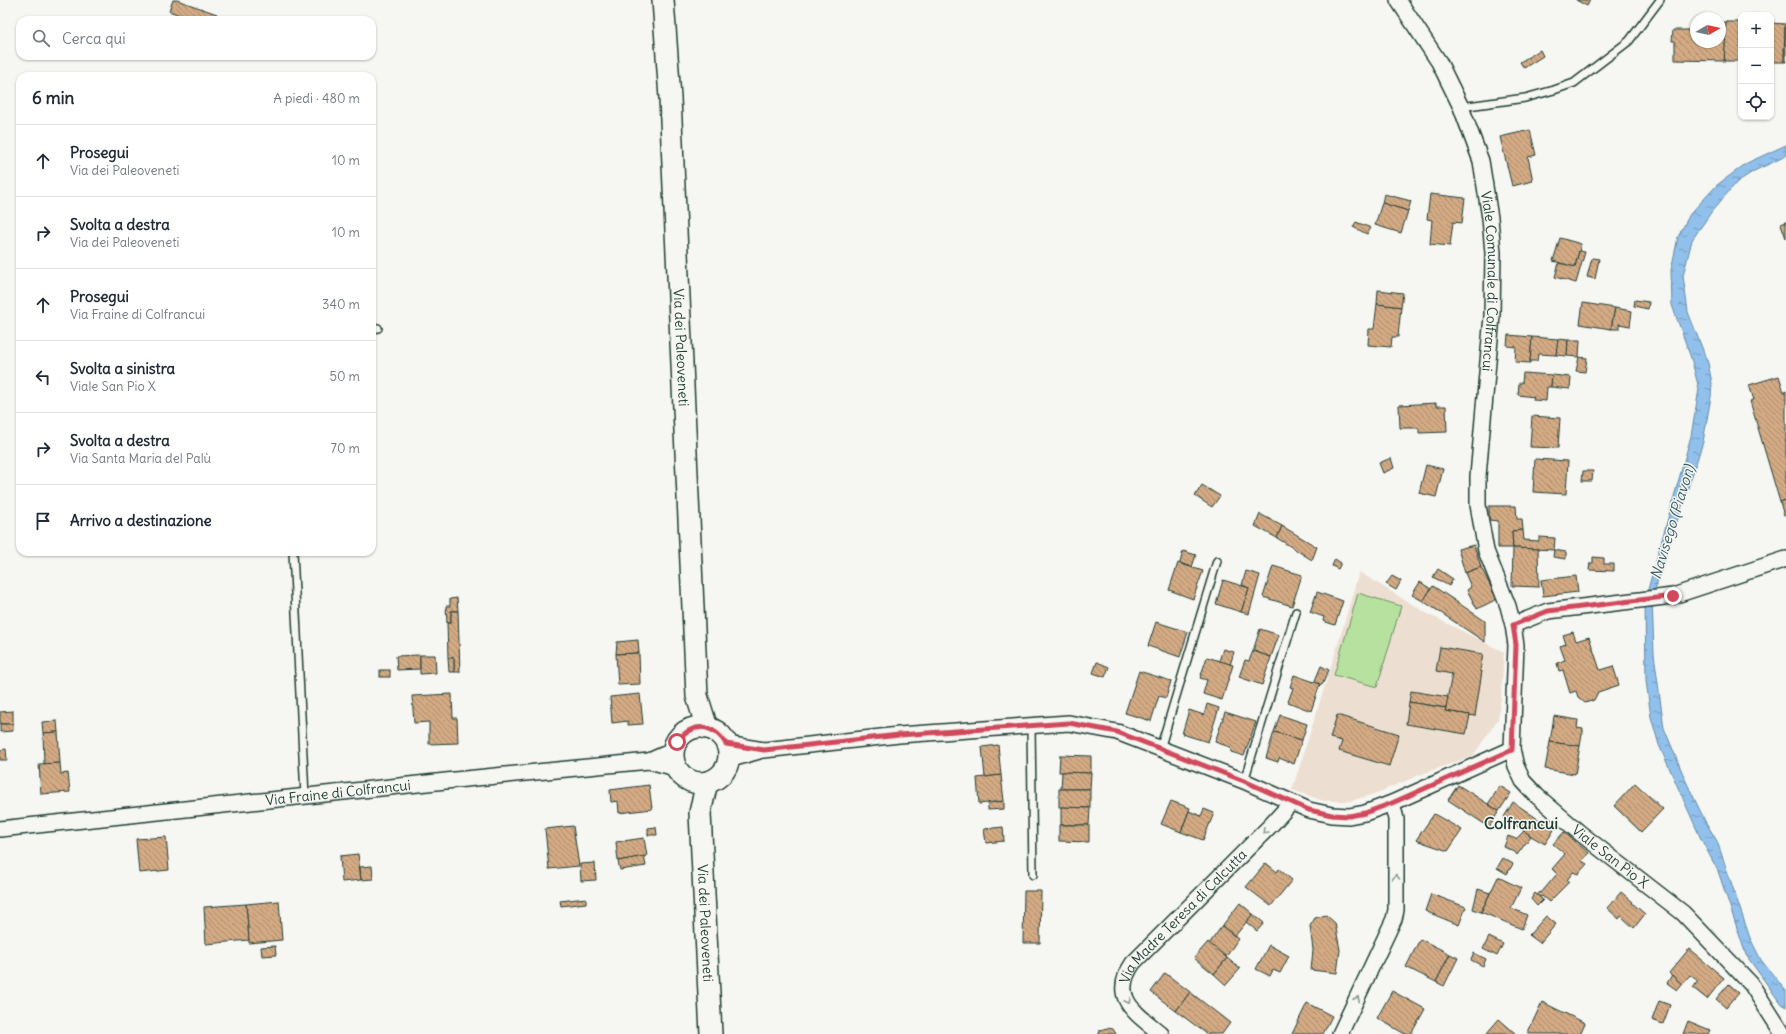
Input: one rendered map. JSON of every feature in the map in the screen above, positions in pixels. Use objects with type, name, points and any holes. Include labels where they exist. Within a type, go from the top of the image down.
[{"type":"main road","name":"Via dei Paleoveneti","points":[[663,0],[670,98],[699,729]]},
{"type":"main road","points":[[699,729],[715,731],[722,737],[727,752],[721,774],[687,770],[677,742],[682,734],[699,729]]},
{"type":"main road","name":"Via dei Paleoveneti","points":[[687,770],[700,812],[711,1034]]},
{"type":"street","name":"Viale Comunale di Colfrancui","points":[[1398,0],[1439,62],[1461,107],[1481,161],[1490,218],[1493,253],[1492,316],[1478,476],[1478,505],[1486,551],[1508,606],[1513,625]]},
{"type":"street","points":[[1513,625],[1548,611],[1673,596],[1786,559]]},
{"type":"street","name":"Viale San Pio X","points":[[1513,625],[1516,645],[1512,750],[1516,766],[1523,781],[1537,796],[1580,833],[1683,913],[1751,984],[1783,1034]]},
{"type":"street","points":[[727,752],[764,750],[899,735],[1069,723],[1117,732],[1244,781],[1309,810],[1332,815],[1349,816],[1365,813],[1392,803],[1512,750]]},
{"type":"street","name":"Via Fraine di Colfrancui","points":[[0,829],[649,761],[687,770]]},
{"type":"street","name":"Via Madre Teresa di Calcutta","points":[[1161,1034],[1133,1011],[1127,1003],[1124,994],[1125,974],[1133,963],[1272,824],[1291,803]]},
{"type":"street","points":[[1340,1034],[1394,919],[1396,910],[1396,819],[1392,803]]},
{"type":"lane","points":[[1461,107],[1525,98],[1574,83],[1629,41],[1660,0]]},
{"type":"lane","points":[[293,556],[305,796]]},
{"type":"lane","points":[[1160,749],[1217,561]]},
{"type":"lane","points":[[1244,781],[1296,612]]},
{"type":"lane","points":[[1031,726],[1034,875]]},
{"type":"shaded area","points":[[1359,572],[1428,614],[1504,652],[1498,719],[1473,756],[1422,774],[1377,793],[1351,801],[1324,801],[1292,790]]},
{"type":"green space","points":[[1358,593],[1401,606],[1377,687],[1334,675]]},
{"type":"water","name":"Navisego (Piavon)","points":[[1786,145],[1786,156],[1754,171],[1737,182],[1712,211],[1692,240],[1683,276],[1688,312],[1708,363],[1712,383],[1711,397],[1703,442],[1652,598],[1654,654],[1664,728],[1685,779],[1705,821],[1717,841],[1750,938],[1761,960],[1786,991],[1786,1007],[1781,1004],[1746,955],[1718,871],[1701,839],[1659,745],[1651,717],[1646,681],[1645,600],[1691,436],[1699,389],[1691,358],[1672,305],[1671,270],[1678,237],[1690,214],[1717,185],[1747,163]]},
{"type":"building","points":[[173,0],[177,0],[217,14],[217,16],[182,16],[169,11]]},
{"type":"building","points":[[1576,0],[1590,0],[1587,6]]},
{"type":"building","points":[[1726,22],[1738,22],[1738,61],[1724,61],[1725,48],[1726,48]]},
{"type":"building","points":[[1774,23],[1785,24],[1784,62],[1774,62]]},
{"type":"building","points":[[1785,26],[1786,62],[1784,62]]},
{"type":"building","points":[[1673,30],[1690,30],[1690,48],[1725,48],[1724,61],[1675,60],[1675,41],[1672,41]]},
{"type":"building","points":[[1540,50],[1543,56],[1524,68],[1520,62]]},
{"type":"building","points":[[1530,130],[1536,155],[1528,157],[1533,181],[1512,186],[1500,137]]},
{"type":"building","points":[[1384,194],[1411,201],[1408,211],[1382,203]]},
{"type":"building","points":[[1430,194],[1465,198],[1462,223],[1453,222],[1450,246],[1430,244],[1432,220],[1427,219]]},
{"type":"building","points":[[1382,203],[1408,211],[1401,233],[1375,225]]},
{"type":"building","points":[[1356,222],[1371,228],[1367,234],[1353,227]]},
{"type":"building","points":[[1786,222],[1786,238],[1781,224]]},
{"type":"building","points":[[1560,238],[1581,244],[1575,267],[1553,261]]},
{"type":"building","points":[[1579,251],[1585,252],[1576,283],[1555,277],[1559,263],[1575,267]]},
{"type":"building","points":[[1592,258],[1599,259],[1595,279],[1587,277]]},
{"type":"building","points":[[1378,290],[1403,293],[1401,307],[1377,304]]},
{"type":"building","points":[[1635,300],[1649,302],[1648,309],[1634,306]]},
{"type":"building","points":[[1583,303],[1615,308],[1611,329],[1580,324]]},
{"type":"building","points":[[1377,304],[1401,307],[1398,337],[1392,337],[1391,347],[1368,345],[1369,329],[1374,329]]},
{"type":"building","points":[[1615,308],[1632,311],[1630,326],[1619,324],[1619,329],[1611,329]]},
{"type":"building","points":[[1508,335],[1532,337],[1530,363],[1515,362],[1516,347],[1507,346]]},
{"type":"building","points":[[1532,337],[1558,339],[1556,355],[1538,354],[1537,361],[1530,361]]},
{"type":"building","points":[[1558,339],[1568,340],[1567,356],[1556,355]]},
{"type":"building","points":[[1568,340],[1580,340],[1579,357],[1567,356]]},
{"type":"building","points":[[1579,357],[1587,358],[1585,372],[1576,371]]},
{"type":"building","points":[[1523,373],[1552,375],[1551,387],[1547,387],[1546,401],[1533,400],[1534,397],[1518,395],[1519,383],[1522,383]]},
{"type":"building","points":[[1552,375],[1571,377],[1570,389],[1551,387]]},
{"type":"building","points":[[1779,376],[1784,392],[1786,391],[1786,500],[1780,502],[1750,401],[1754,400],[1749,385]]},
{"type":"building","points":[[1436,403],[1436,406],[1446,406],[1447,432],[1419,433],[1419,428],[1400,428],[1399,405]]},
{"type":"building","points":[[1532,416],[1560,418],[1558,448],[1530,447]]},
{"type":"building","points":[[1391,458],[1394,468],[1383,473],[1379,463]]},
{"type":"building","points":[[1535,459],[1568,461],[1566,494],[1533,492]]},
{"type":"building","points":[[1426,465],[1443,469],[1436,497],[1419,493]]},
{"type":"building","points":[[1583,471],[1593,471],[1592,481],[1582,481]]},
{"type":"building","points":[[1202,485],[1220,496],[1212,507],[1195,496]]},
{"type":"building","points":[[1786,500],[1786,516],[1784,516],[1780,502]]},
{"type":"building","points":[[1489,506],[1516,506],[1517,519],[1522,519],[1523,530],[1512,531],[1513,548],[1498,548],[1498,521],[1489,520]]},
{"type":"building","points":[[1260,514],[1282,526],[1277,538],[1255,526]]},
{"type":"building","points":[[1282,526],[1317,547],[1312,560],[1277,538]]},
{"type":"building","points":[[1523,530],[1524,540],[1539,541],[1539,537],[1555,538],[1554,550],[1513,548],[1512,531]]},
{"type":"building","points":[[1474,545],[1481,567],[1465,573],[1458,549]]},
{"type":"building","points":[[1513,548],[1538,549],[1539,587],[1512,586]]},
{"type":"building","points":[[1554,550],[1566,552],[1566,559],[1553,557]]},
{"type":"building","points":[[1183,551],[1196,555],[1192,567],[1180,563]]},
{"type":"building","points":[[1593,557],[1604,558],[1604,564],[1614,564],[1614,571],[1589,570],[1590,563],[1593,563]]},
{"type":"building","points":[[1335,559],[1341,563],[1338,569],[1332,566]]},
{"type":"building","points":[[1178,563],[1203,571],[1193,599],[1169,590]]},
{"type":"building","points":[[1273,566],[1302,575],[1292,606],[1263,597]]},
{"type":"building","points":[[1481,567],[1497,599],[1477,609],[1467,590],[1471,587],[1465,573]]},
{"type":"building","points":[[1438,569],[1453,579],[1449,586],[1433,577]]},
{"type":"building","points":[[1246,571],[1260,575],[1249,614],[1241,612],[1249,588],[1242,585]]},
{"type":"building","points":[[1392,576],[1401,581],[1396,590],[1386,584]]},
{"type":"building","points":[[1576,576],[1578,592],[1543,596],[1541,580]]},
{"type":"building","points":[[1223,580],[1249,588],[1241,612],[1216,604]]},
{"type":"building","points":[[1420,582],[1431,589],[1423,601],[1412,595]]},
{"type":"building","points":[[1433,586],[1485,621],[1485,642],[1423,601]]},
{"type":"building","points":[[1317,592],[1343,601],[1335,625],[1323,621],[1324,617],[1310,612]]},
{"type":"building","points":[[457,598],[458,611],[451,611],[451,623],[447,623],[446,606],[450,606],[450,599]]},
{"type":"building","points":[[451,611],[458,611],[460,672],[454,672],[454,658],[448,658],[447,623],[451,623]]},
{"type":"building","points":[[1156,622],[1188,632],[1180,657],[1148,646]]},
{"type":"building","points":[[1260,629],[1279,635],[1271,657],[1253,651]]},
{"type":"building","points":[[1573,632],[1576,641],[1589,637],[1600,670],[1613,666],[1619,685],[1598,692],[1594,700],[1585,703],[1578,697],[1576,691],[1570,693],[1563,670],[1559,671],[1557,663],[1565,660],[1560,646],[1566,644],[1563,635]]},
{"type":"building","points":[[638,640],[639,653],[616,654],[617,642]]},
{"type":"building","points":[[1440,647],[1483,654],[1475,716],[1445,711],[1452,674],[1436,671]]},
{"type":"building","points":[[1223,649],[1234,652],[1230,665],[1219,661]]},
{"type":"building","points":[[1253,651],[1271,657],[1262,685],[1239,677],[1245,660],[1249,661]]},
{"type":"building","points":[[639,653],[640,684],[618,685],[616,654]]},
{"type":"building","points":[[420,655],[420,669],[397,670],[396,656]]},
{"type":"building","points":[[420,655],[435,655],[436,673],[420,674]]},
{"type":"building","points":[[1207,657],[1233,665],[1222,700],[1203,694],[1207,680],[1200,678]]},
{"type":"building","points":[[448,658],[454,658],[454,672],[449,672]]},
{"type":"building","points":[[1097,662],[1109,667],[1105,677],[1093,673]]},
{"type":"building","points":[[1321,666],[1329,670],[1322,685],[1314,683]]},
{"type":"building","points":[[380,670],[390,670],[390,677],[380,677]]},
{"type":"building","points":[[1139,671],[1171,681],[1166,698],[1159,696],[1151,721],[1125,713]]},
{"type":"building","points":[[1294,675],[1320,684],[1311,711],[1288,702],[1293,688],[1290,687]]},
{"type":"building","points":[[1411,691],[1448,697],[1446,708],[1409,702]]},
{"type":"building","points":[[452,694],[453,718],[457,718],[458,743],[429,744],[429,722],[414,723],[412,696]]},
{"type":"building","points":[[640,694],[643,724],[628,725],[628,721],[612,723],[610,697]]},
{"type":"building","points":[[1409,702],[1446,708],[1445,711],[1470,715],[1466,734],[1406,724]]},
{"type":"building","points":[[1207,704],[1219,708],[1208,742],[1182,734],[1189,710],[1204,715]]},
{"type":"building","points":[[13,711],[13,724],[0,724],[0,712]]},
{"type":"building","points":[[1225,712],[1256,722],[1244,756],[1231,752],[1230,747],[1215,742]]},
{"type":"building","points":[[1280,715],[1307,724],[1302,740],[1274,732]]},
{"type":"building","points":[[1337,715],[1399,734],[1389,766],[1339,751],[1342,741],[1330,738]]},
{"type":"building","points":[[1554,716],[1578,720],[1577,728],[1583,729],[1580,746],[1550,742]]},
{"type":"building","points":[[57,721],[58,732],[43,733],[42,722]]},
{"type":"building","points":[[0,724],[13,724],[13,731],[0,732]]},
{"type":"building","points":[[58,732],[60,763],[44,764],[43,733]]},
{"type":"building","points":[[1274,732],[1302,740],[1294,764],[1279,758],[1278,762],[1266,758]]},
{"type":"building","points":[[1550,742],[1580,746],[1575,774],[1545,769]]},
{"type":"building","points":[[998,745],[1001,775],[985,777],[982,747]]},
{"type":"building","points":[[6,749],[7,760],[0,760],[0,750]]},
{"type":"building","points":[[1060,755],[1091,756],[1091,773],[1059,772]]},
{"type":"building","points":[[60,763],[61,774],[68,773],[70,792],[41,794],[39,764]]},
{"type":"building","points":[[1062,772],[1091,773],[1090,789],[1061,789]]},
{"type":"building","points":[[1001,775],[1004,801],[979,804],[977,778]]},
{"type":"building","points":[[1635,783],[1663,809],[1641,832],[1614,806]]},
{"type":"building","points":[[649,785],[652,809],[619,813],[618,801],[611,802],[610,790]]},
{"type":"building","points":[[1458,785],[1499,811],[1489,827],[1448,800]]},
{"type":"building","points":[[1500,786],[1511,793],[1499,811],[1488,804]]},
{"type":"building","points":[[1059,789],[1090,789],[1090,808],[1059,807]]},
{"type":"building","points":[[1004,801],[1004,809],[988,810],[988,803]]},
{"type":"building","points":[[1171,801],[1190,808],[1181,832],[1161,824]]},
{"type":"building","points":[[1513,802],[1554,830],[1545,844],[1504,817]]},
{"type":"building","points":[[1061,807],[1090,808],[1089,825],[1061,825]]},
{"type":"building","points":[[1204,809],[1214,813],[1203,840],[1181,832],[1189,811],[1201,816]]},
{"type":"building","points":[[1434,814],[1462,830],[1448,851],[1416,840]]},
{"type":"building","points":[[1059,825],[1089,825],[1089,842],[1059,841]]},
{"type":"building","points":[[573,826],[579,866],[549,869],[545,829]]},
{"type":"building","points":[[656,827],[657,835],[648,835],[648,828]]},
{"type":"building","points":[[1003,827],[1004,841],[986,843],[984,829]]},
{"type":"building","points":[[1524,831],[1531,836],[1517,855],[1515,852],[1504,847],[1508,836],[1516,839]]},
{"type":"building","points":[[1564,832],[1589,853],[1582,861],[1587,864],[1578,874],[1573,872],[1567,880],[1569,882],[1549,902],[1542,896],[1540,897],[1537,895],[1540,892],[1541,893],[1557,874],[1552,869],[1565,854],[1553,844]]},
{"type":"building","points":[[166,837],[169,870],[139,873],[136,839]]},
{"type":"building","points":[[644,838],[647,856],[618,861],[616,842]]},
{"type":"building","points":[[358,854],[361,880],[342,882],[340,856]]},
{"type":"building","points":[[644,856],[646,866],[620,870],[618,861]]},
{"type":"building","points":[[1503,858],[1513,864],[1507,874],[1497,868]]},
{"type":"building","points":[[595,863],[596,880],[581,881],[580,864]]},
{"type":"building","points":[[1266,863],[1277,872],[1279,869],[1292,880],[1271,906],[1246,887]]},
{"type":"building","points":[[372,866],[373,879],[361,880],[360,867]]},
{"type":"building","points":[[1498,877],[1521,888],[1511,908],[1527,915],[1522,929],[1481,912]]},
{"type":"building","points":[[1478,889],[1490,893],[1481,912],[1473,909]]},
{"type":"building","points":[[1024,891],[1041,891],[1040,943],[1023,943]]},
{"type":"building","points":[[1621,892],[1645,914],[1634,928],[1621,916],[1619,919],[1607,908]]},
{"type":"building","points":[[1535,893],[1543,900],[1537,906],[1531,899]]},
{"type":"building","points":[[1431,894],[1466,907],[1459,925],[1425,911]]},
{"type":"building","points":[[586,898],[586,903],[561,906],[560,901]]},
{"type":"building","points":[[279,901],[282,940],[249,943],[246,904]]},
{"type":"building","points":[[1240,903],[1253,914],[1235,936],[1222,926]]},
{"type":"building","points":[[246,904],[249,940],[206,944],[204,907]]},
{"type":"building","points":[[1253,914],[1264,923],[1257,931],[1246,922]]},
{"type":"building","points":[[1326,915],[1335,923],[1340,950],[1337,973],[1311,970],[1313,950],[1310,926],[1315,918]]},
{"type":"building","points":[[1546,916],[1556,924],[1540,943],[1529,935]]},
{"type":"building","points":[[1222,926],[1238,939],[1226,957],[1209,944]]},
{"type":"building","points":[[1489,937],[1503,944],[1497,956],[1483,949]]},
{"type":"building","points":[[1420,939],[1450,954],[1436,982],[1406,967]]},
{"type":"building","points":[[1208,942],[1227,958],[1214,974],[1194,958]]},
{"type":"building","points":[[1269,945],[1289,956],[1280,973],[1273,970],[1270,976],[1256,969]]},
{"type":"building","points":[[275,946],[276,955],[262,956],[261,947]]},
{"type":"building","points":[[1689,949],[1724,978],[1707,999],[1693,988],[1698,981],[1690,975],[1682,984],[1669,973]]},
{"type":"building","points":[[1474,953],[1486,959],[1483,966],[1471,960]]},
{"type":"building","points":[[1450,954],[1458,958],[1444,986],[1436,982]]},
{"type":"building","points":[[1227,958],[1240,969],[1226,985],[1214,974]]},
{"type":"building","points":[[1165,973],[1190,992],[1176,1011],[1151,992]]},
{"type":"building","points":[[1672,975],[1682,984],[1677,990],[1667,983]]},
{"type":"building","points":[[1729,984],[1739,993],[1726,1008],[1716,999]]},
{"type":"building","points":[[1392,991],[1425,1009],[1411,1034],[1405,1034],[1377,1018]]},
{"type":"building","points":[[1190,992],[1230,1023],[1222,1034],[1207,1034],[1176,1011]]},
{"type":"building","points":[[1659,1001],[1670,1005],[1663,1024],[1652,1020]]},
{"type":"building","points":[[1542,1002],[1585,1023],[1580,1034],[1531,1034],[1528,1032]]},
{"type":"building","points":[[1307,1003],[1332,1016],[1323,1034],[1292,1034]]},
{"type":"building","points":[[1499,1019],[1516,1034],[1486,1034]]},
{"type":"building","points":[[1688,1021],[1710,1030],[1708,1034],[1683,1034]]},
{"type":"building","points":[[1107,1028],[1113,1029],[1116,1034],[1099,1034],[1100,1030]]},
{"type":"district","name":"Colfrancui","points":[[1521,823]]},
{"type":"route","points":[[677,742],[682,734],[698,728],[707,728],[715,731],[722,737],[726,744],[764,750],[899,735],[1069,723],[1117,732],[1244,781],[1309,810],[1332,815],[1349,816],[1365,813],[1392,803],[1512,750],[1516,645],[1513,625],[1548,611],[1673,596]]}]
